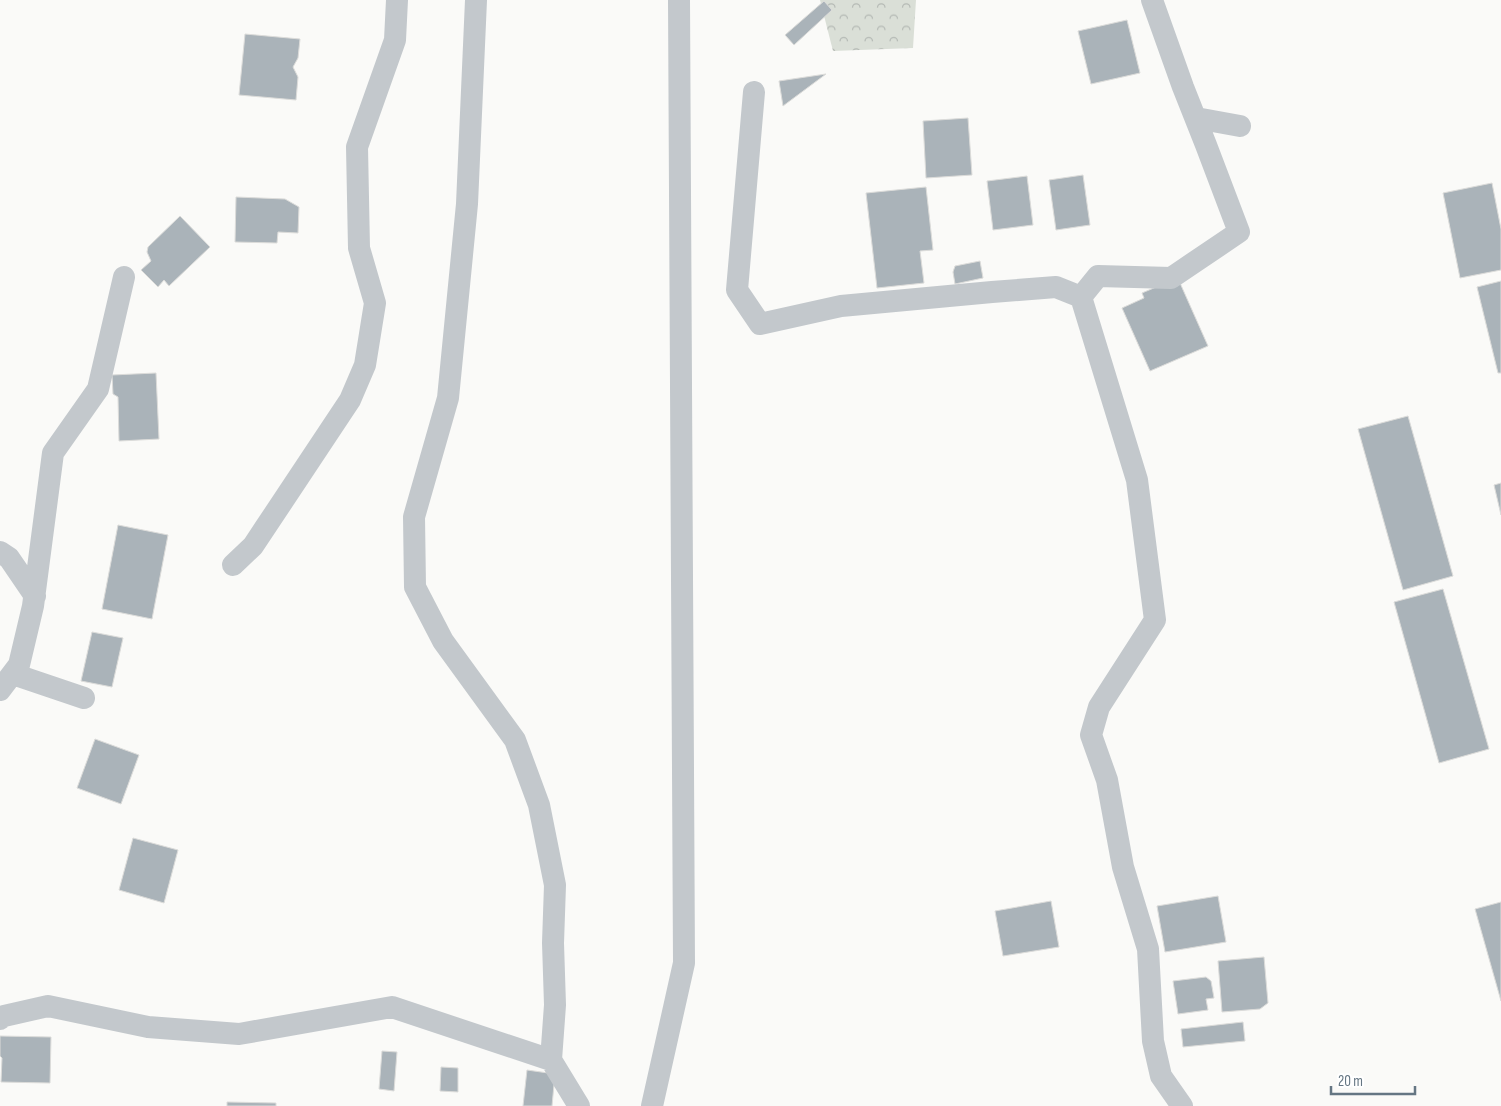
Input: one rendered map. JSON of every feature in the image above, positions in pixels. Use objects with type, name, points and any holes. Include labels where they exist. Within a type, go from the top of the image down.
[{"type":"street","points":[[233,565],[254,546],[350,400],[365,365],[376,304],[359,248],[357,147],[395,40],[397,0]]},
{"type":"street","points":[[476,0],[466,204],[448,398],[414,517],[415,587],[443,641],[515,740],[540,805],[555,885],[555,1005],[551,1060],[579,1106]]},
{"type":"street","points":[[652,1106],[684,963],[680,0]]},
{"type":"street","points":[[1080,297],[1098,276],[1171,278],[1240,232],[1183,87],[1152,0]]},
{"type":"street","points":[[754,92],[737,290],[760,324],[841,306],[992,292],[1056,287],[1080,297]]},
{"type":"street","points":[[1196,118],[1240,126]]},
{"type":"street","points":[[84,698],[6,682],[19,665],[35,596],[53,453],[98,389],[124,277]]},
{"type":"street","points":[[1080,297],[1137,480],[1155,620],[1099,707],[1091,735],[1107,780],[1123,867],[1148,949],[1153,1041],[1161,1076],[1182,1106]]},
{"type":"street","points":[[0,552],[9,558],[35,596]]},
{"type":"street","points":[[0,1019],[4,1016],[48,1006],[148,1027],[239,1034],[392,1007],[551,1060]]},
{"type":"green space","points":[[820,0],[916,0],[913,48],[833,51]]},
{"type":"building","points":[[824,1],[832,10],[794,45],[785,35]]},
{"type":"building","points":[[1127,20],[1140,73],[1091,84],[1078,31]]},
{"type":"building","points":[[245,34],[300,39],[298,58],[293,67],[298,77],[296,100],[239,95]]},
{"type":"building","points":[[826,74],[783,106],[779,81]]},
{"type":"building","points":[[968,118],[972,175],[926,178],[923,121]]},
{"type":"building","points":[[1083,175],[1090,225],[1056,230],[1049,180]]},
{"type":"building","points":[[1027,176],[1033,225],[993,230],[987,181]]},
{"type":"building","points":[[1492,183],[1501,229],[1501,270],[1460,278],[1443,193]]},
{"type":"building","points":[[926,187],[933,250],[920,251],[924,283],[877,288],[866,193]]},
{"type":"building","points":[[236,197],[285,199],[299,207],[298,233],[278,232],[277,243],[235,242]]},
{"type":"building","points":[[180,216],[210,247],[169,286],[164,280],[158,287],[141,270],[151,261],[147,252],[148,247]]},
{"type":"building","points":[[980,261],[983,278],[955,284],[953,272],[955,266]]},
{"type":"building","points":[[1501,281],[1501,373],[1498,373],[1477,287]]},
{"type":"building","points":[[1168,282],[1180,283],[1208,346],[1150,371],[1122,308],[1144,298],[1142,293]]},
{"type":"building","points":[[156,373],[159,439],[119,441],[118,397],[113,394],[112,375]]},
{"type":"building","points":[[1408,416],[1453,576],[1403,590],[1358,429]]},
{"type":"building","points":[[1501,483],[1501,515],[1494,485]]},
{"type":"building","points":[[118,525],[168,535],[152,619],[102,609]]},
{"type":"building","points":[[1443,589],[1489,749],[1439,763],[1394,602]]},
{"type":"building","points":[[92,632],[123,638],[112,687],[81,681]]},
{"type":"building","points":[[95,739],[139,755],[121,804],[77,788]]},
{"type":"building","points":[[133,838],[178,850],[164,903],[119,890]]},
{"type":"building","points":[[1218,896],[1226,942],[1165,952],[1157,906]]},
{"type":"building","points":[[1051,901],[1059,947],[1003,956],[995,911]]},
{"type":"building","points":[[1501,902],[1501,1001],[1475,909]]},
{"type":"building","points":[[1264,957],[1268,1003],[1260,1009],[1222,1012],[1218,961]]},
{"type":"building","points":[[1206,977],[1211,981],[1214,998],[1206,999],[1208,1010],[1178,1014],[1173,981]]},
{"type":"building","points":[[1243,1022],[1245,1041],[1183,1047],[1181,1029]]},
{"type":"building","points":[[0,1036],[51,1037],[50,1083],[1,1082],[2,1058],[0,1056]]},
{"type":"building","points":[[382,1051],[397,1052],[394,1091],[379,1089]]},
{"type":"building","points":[[441,1067],[458,1068],[458,1092],[440,1091]]},
{"type":"building","points":[[527,1070],[555,1074],[552,1106],[523,1106]]},
{"type":"building","points":[[227,1102],[276,1103],[276,1106],[227,1106]]}]
